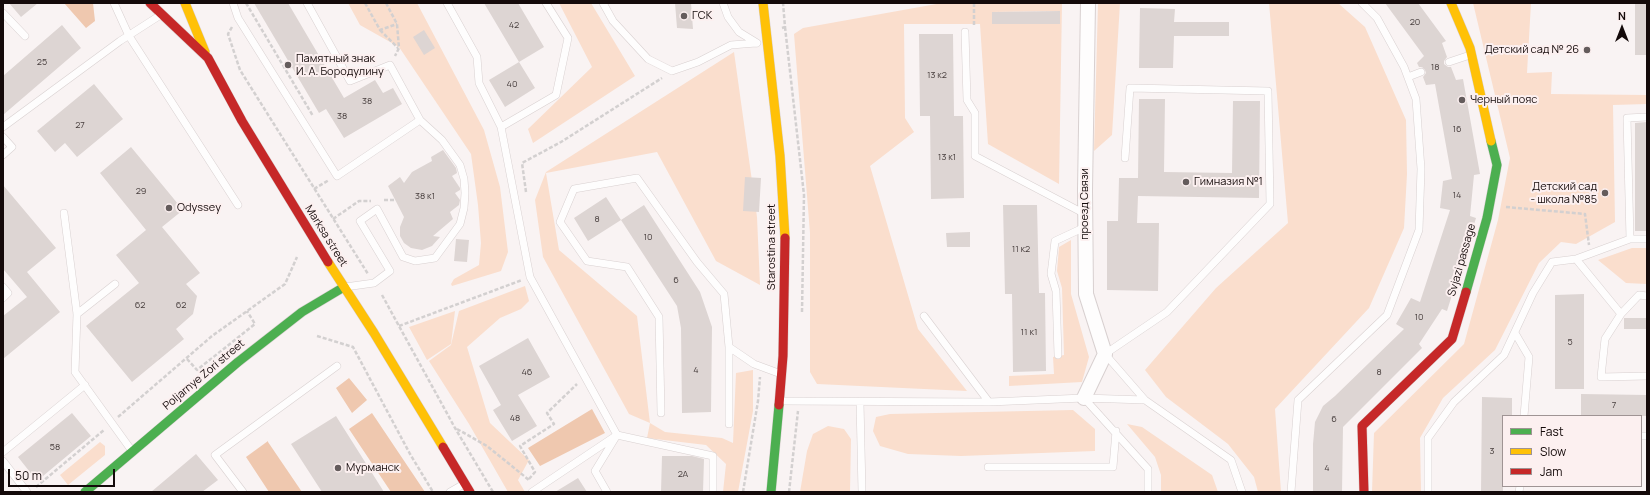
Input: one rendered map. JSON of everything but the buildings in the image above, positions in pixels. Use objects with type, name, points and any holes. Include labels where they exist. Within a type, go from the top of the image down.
[{"type":"main road","name":"Marksa street","points":[[150,3],[208,58],[242,121],[317,245],[374,333],[470,492]]},
{"type":"main road","points":[[185,3],[192,24],[208,58]]},
{"type":"main road","name":"Starostina street","points":[[763,3],[783,196],[785,234],[782,374],[771,492]]},
{"type":"main road","name":"Svjazi passage","points":[[1364,492],[1362,426],[1452,339],[1490,205],[1496,165],[1472,55],[1451,3]]},
{"type":"main road","name":"Poljarnye Zori street","points":[[85,492],[238,362],[302,312],[344,287]]},
{"type":"street","name":"проезд Связи","points":[[1088,3],[1085,221],[1086,294],[1105,354]]},
{"type":"street","points":[[1084,398],[1105,354]]},
{"type":"lane","points":[[114,3],[129,36],[238,206]]},
{"type":"lane","points":[[233,3],[238,18],[337,176],[420,120]]},
{"type":"lane","points":[[307,3],[350,81],[390,65],[420,120],[442,140],[460,166],[464,179],[465,194],[464,208],[460,224],[434,258],[415,262],[403,257],[377,209],[376,201]]},
{"type":"lane","points":[[447,3],[477,57],[479,83],[501,127],[530,277],[617,435]]},
{"type":"lane","points":[[501,127],[556,95],[568,38],[546,3]]},
{"type":"lane","points":[[603,3],[613,21],[648,59],[672,71],[698,62],[731,45],[767,41]]},
{"type":"lane","points":[[723,3],[728,17],[739,32],[756,43]]},
{"type":"lane","points":[[1291,492],[1298,400],[1387,315],[1418,230],[1421,169],[1420,133],[1416,99],[1404,67],[1377,18],[1362,3]]},
{"type":"lane","points":[[3,13],[25,36]]},
{"type":"lane","points":[[3,127],[129,36],[161,15]]},
{"type":"lane","points":[[965,32],[968,100],[975,113],[975,156],[1085,221],[1055,241],[1051,274],[1056,291],[1058,355]]},
{"type":"lane","points":[[1449,62],[1472,55]]},
{"type":"lane","points":[[1408,77],[1421,72]]},
{"type":"lane","points":[[1125,158],[1130,88],[1268,91],[1270,204],[1167,312],[1105,354],[1145,400],[1232,460],[1242,492]]},
{"type":"lane","points":[[1630,239],[1628,118],[1647,117]]},
{"type":"lane","points":[[3,137],[12,147],[3,155]]},
{"type":"lane","points":[[661,412],[659,318],[627,267],[587,261],[560,222],[574,189],[637,178],[697,262],[724,294],[729,347],[729,424]]},
{"type":"lane","points":[[344,287],[374,283],[390,271],[360,221],[365,216],[377,209]]},
{"type":"lane","points":[[64,213],[77,314],[75,372],[132,452]]},
{"type":"lane","points":[[1428,492],[1428,438],[1454,402],[1504,355],[1533,293],[1552,262],[1576,259],[1630,239],[1647,239]]},
{"type":"lane","points":[[1576,259],[1620,314]]},
{"type":"lane","points":[[77,314],[115,284]]},
{"type":"lane","points":[[3,287],[8,293],[3,298]]},
{"type":"lane","points":[[1647,296],[1639,296],[1620,314],[1605,339],[1601,377],[1647,376]]},
{"type":"lane","points":[[924,316],[989,402]]},
{"type":"lane","points":[[1515,333],[1529,358],[1524,415]]},
{"type":"lane","points":[[729,347],[754,364],[782,374]]},
{"type":"lane","points":[[244,492],[215,455],[337,366]]},
{"type":"lane","points":[[3,452],[85,384]]},
{"type":"lane","points":[[779,401],[989,402],[1084,398],[1145,400]]},
{"type":"lane","points":[[1084,398],[1116,431],[1148,469],[1148,492]]},
{"type":"lane","points":[[860,402],[862,492]]},
{"type":"lane","points":[[988,467],[1113,467],[1116,431]]},
{"type":"lane","points":[[607,492],[595,471],[617,435]]},
{"type":"lane","points":[[532,492],[617,435],[713,456],[713,492]]},
{"type":"lane","points":[[3,461],[27,492]]},
{"type":"lane","points":[[450,492],[464,484]]},
{"type":"path","points":[[247,3],[315,118]]},
{"type":"path","points":[[365,3],[380,30],[399,48]]},
{"type":"path","points":[[386,3],[397,24],[399,48],[390,65]]},
{"type":"path","points":[[974,3],[974,26]]},
{"type":"path","points":[[380,30],[397,24]]},
{"type":"path","points":[[240,70],[368,275]]},
{"type":"path","points":[[522,163],[561,142],[672,71]]},
{"type":"path","points":[[314,189],[326,182]]},
{"type":"path","points":[[333,219],[359,201]]},
{"type":"path","points":[[1490,205],[1585,214],[1590,254]]},
{"type":"path","points":[[31,492],[212,336],[286,284],[297,257]]},
{"type":"path","points":[[399,326],[522,280]]},
{"type":"path","points":[[382,296],[455,428],[494,492]]},
{"type":"path","points":[[187,359],[197,370],[255,324],[247,311]]},
{"type":"path","points":[[317,336],[353,347],[432,492]]},
{"type":"path","points":[[455,428],[487,446],[529,479],[535,472],[520,446],[554,424],[547,413],[585,376]]},
{"type":"path","points":[[743,492],[758,401]]},
{"type":"shaded area","points":[[64,3],[93,3],[95,21],[86,28]]},
{"type":"shaded area","points":[[348,3],[417,3],[484,130],[500,187],[508,252],[501,271],[452,286],[451,284],[454,279],[479,265],[481,243],[478,205],[471,154],[399,47],[360,25]]},
{"type":"shaded area","points":[[559,3],[591,3],[635,76],[533,143],[528,129],[592,67]]},
{"type":"shaded area","points":[[942,3],[1062,3],[1059,184],[988,144],[980,24],[904,24],[905,118],[914,132],[870,166],[918,329],[967,391],[817,384],[810,372],[810,233],[794,34],[803,28]],"holes":[[[1060,11],[1060,24],[992,24],[993,12]]]},
{"type":"shaded area","points":[[1098,3],[1120,3],[1112,135],[1094,151]]},
{"type":"shaded area","points":[[1269,3],[1338,3],[1365,27],[1406,120],[1407,174],[1404,228],[1369,308],[1275,409],[1281,492],[1258,492],[1254,477],[1228,444],[1166,397],[1145,370],[1216,288],[1288,223]]},
{"type":"shaded area","points":[[1473,3],[1531,3],[1527,73],[1552,72],[1551,94],[1647,95],[1647,104],[1613,105],[1615,222],[1576,244],[1561,242],[1539,263],[1495,350],[1443,398],[1420,438],[1421,492],[1372,492],[1374,433],[1464,344],[1498,220],[1510,158]]},
{"type":"shaded area","points":[[734,52],[757,217],[760,285],[716,261],[657,152],[546,173],[559,250],[637,316],[650,423],[629,414],[543,257],[535,200],[546,172]]},
{"type":"shaded area","points":[[1071,240],[1071,294],[1089,357],[1082,382],[1009,386],[1009,376],[1054,374],[1053,357],[1064,355],[1062,288],[1057,271],[1059,247]]},
{"type":"shaded area","points":[[1632,248],[1647,248],[1647,284],[1626,283],[1598,260]]},
{"type":"shaded area","points":[[525,286],[529,301],[521,309],[500,318],[467,347],[490,423],[529,460],[518,480],[525,492],[508,492],[469,424],[429,361],[451,345],[459,311]]},
{"type":"shaded area","points":[[455,311],[451,344],[427,360],[409,327]]},
{"type":"shaded area","points":[[753,370],[753,411],[738,492],[723,492],[726,464],[706,445],[647,438],[650,423],[665,432],[722,438],[733,443],[736,373]]},
{"type":"shaded area","points":[[349,378],[367,400],[352,413],[336,388]]},
{"type":"shaded area","points":[[592,409],[605,433],[540,466],[528,448]]},
{"type":"shaded area","points":[[1073,410],[1095,429],[1095,451],[961,456],[908,454],[880,446],[873,431],[876,417],[890,414]]},
{"type":"shaded area","points":[[372,413],[425,492],[391,492],[349,429]]},
{"type":"shaded area","points":[[1127,424],[1142,427],[1212,475],[1218,492],[1161,492],[1161,475],[1155,457]]},
{"type":"shaded area","points":[[828,426],[844,429],[851,439],[850,492],[800,492],[807,451],[813,434]]},
{"type":"shaded area","points":[[268,441],[302,492],[269,492],[246,457]]},
{"type":"shaded area","points":[[100,442],[105,446],[105,455],[68,485],[60,475]]},
{"type":"traffic: fast","points":[[1466,292],[1487,218],[1497,165],[1491,141]]},
{"type":"traffic: fast","points":[[85,492],[238,362],[302,312],[344,287]]},
{"type":"traffic: fast","points":[[771,492],[779,405]]},
{"type":"traffic: slow","points":[[185,3],[205,52]]},
{"type":"traffic: slow","points":[[763,3],[780,156],[785,238]]},
{"type":"traffic: slow","points":[[1451,3],[1470,48],[1491,141]]},
{"type":"traffic: slow","points":[[328,262],[374,333],[443,447]]},
{"type":"traffic: jam","points":[[150,3],[208,58],[242,121],[328,262]]},
{"type":"traffic: jam","points":[[779,405],[783,356],[785,238]]},
{"type":"traffic: jam","points":[[1364,492],[1362,426],[1452,339],[1466,292]]},
{"type":"traffic: jam","points":[[443,447],[470,492]]},
{"type":"place","name":"ГСК","points":[[684,16]]},
{"type":"place","name":"Детский сад № 26","points":[[1587,50]]},
{"type":"place","name":"Памятный знак И. А. Бородулину","points":[[288,65]]},
{"type":"place","name":"Черный пояс","points":[[1462,100]]},
{"type":"place","name":"Гимназия №1","points":[[1186,182]]},
{"type":"place","name":"Детский сад - школа №85","points":[[1605,193]]},
{"type":"place","name":"Odyssey","points":[[169,208]]},
{"type":"place","name":"Мурманск","points":[[338,468]]}]
